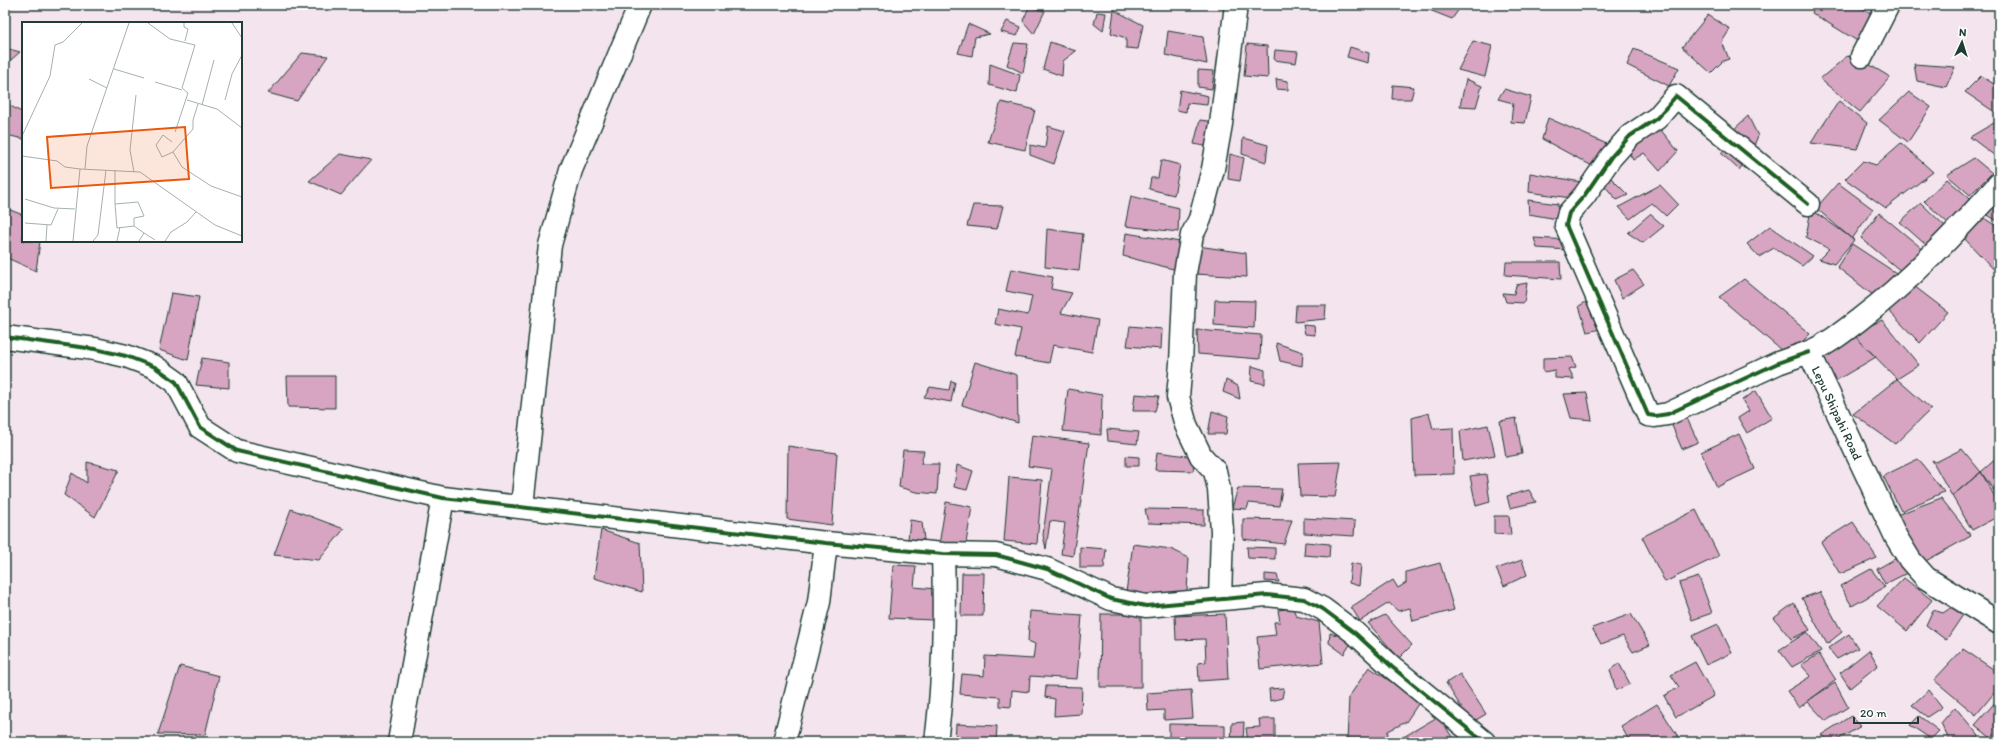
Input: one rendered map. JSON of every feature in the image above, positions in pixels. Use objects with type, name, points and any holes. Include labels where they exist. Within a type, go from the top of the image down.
[{"type":"street","points":[[522,506],[550,245],[571,170],[640,5]]},
{"type":"street","points":[[1220,599],[1222,531],[1219,489],[1215,471],[1201,456],[1186,425],[1178,396],[1185,273],[1192,235],[1200,219],[1213,169],[1221,124],[1236,5]]},
{"type":"street","points":[[1862,56],[1888,5]]},
{"type":"street","points":[[1808,204],[1676,96],[1657,118],[1630,136],[1611,156],[1584,196],[1569,213],[1566,225],[1648,415],[1655,416],[1668,414],[1778,363],[1809,352]]},
{"type":"street","name":"Lepu Shipahi Road","points":[[1999,184],[1965,222],[1885,300],[1827,344],[1809,352],[1896,537],[1910,560],[1926,578],[1999,623]]},
{"type":"street","points":[[5,337],[101,350],[126,356],[155,367],[176,382],[200,427],[237,451],[444,498],[826,543],[943,554],[996,555],[1047,569],[1111,599],[1146,606],[1267,595],[1304,599],[1323,609],[1355,633],[1392,667],[1484,742]]},
{"type":"street","points":[[399,742],[444,498]]},
{"type":"street","points":[[784,742],[819,602],[826,543]]},
{"type":"street","points":[[936,742],[942,698],[944,597],[943,554]]},
{"type":"shaded area","points":[[5,5],[1999,5],[1999,742],[5,742]]},
{"type":"building","points":[[1417,5],[1462,5],[1452,19]]},
{"type":"building","points":[[1816,5],[1857,5],[1874,16],[1859,42],[1812,13]]},
{"type":"building","points":[[1029,7],[1045,11],[1034,34],[1023,21]]},
{"type":"building","points":[[1114,10],[1143,25],[1138,49],[1126,48],[1126,38],[1111,33]]},
{"type":"building","points":[[1097,12],[1106,13],[1103,31],[1094,24]]},
{"type":"building","points":[[1708,15],[1730,29],[1722,42],[1729,59],[1723,61],[1711,73],[1682,47]]},
{"type":"building","points":[[1007,21],[1021,27],[1017,36],[1001,32]]},
{"type":"building","points":[[968,24],[990,34],[975,37],[972,56],[958,53]]},
{"type":"building","points":[[1168,31],[1203,37],[1207,64],[1165,55]]},
{"type":"building","points":[[1473,41],[1492,46],[1485,77],[1458,70]]},
{"type":"building","points":[[1050,42],[1076,51],[1063,61],[1062,76],[1043,69]]},
{"type":"building","points":[[1014,43],[1028,44],[1023,73],[1007,65]]},
{"type":"building","points":[[1247,44],[1267,46],[1268,78],[1244,76]]},
{"type":"building","points":[[1350,47],[1369,53],[1368,63],[1347,57]]},
{"type":"building","points":[[5,48],[20,52],[5,65]]},
{"type":"building","points":[[1634,49],[1679,68],[1669,86],[1627,65]]},
{"type":"building","points":[[1275,50],[1298,52],[1296,63],[1274,60]]},
{"type":"building","points":[[302,53],[328,56],[297,101],[268,93]]},
{"type":"building","points":[[1847,56],[1865,62],[1890,77],[1860,112],[1820,79]]},
{"type":"building","points":[[990,64],[1020,75],[1017,93],[989,85]]},
{"type":"building","points":[[1914,64],[1955,67],[1946,87],[1917,81]]},
{"type":"building","points":[[1198,70],[1214,71],[1212,89],[1198,87]]},
{"type":"building","points":[[1981,76],[1999,87],[1999,115],[1965,92]]},
{"type":"building","points":[[1276,79],[1288,81],[1288,90],[1277,89]]},
{"type":"building","points":[[1466,79],[1482,86],[1476,107],[1460,106]]},
{"type":"building","points":[[1393,85],[1414,87],[1411,99],[1392,99]]},
{"type":"building","points":[[1504,89],[1531,97],[1525,123],[1511,122],[1513,103],[1498,99]]},
{"type":"building","points":[[1180,90],[1208,96],[1207,105],[1187,103],[1186,112],[1177,110]]},
{"type":"building","points":[[1909,92],[1931,107],[1908,142],[1879,120]]},
{"type":"building","points":[[1839,101],[1867,123],[1857,149],[1811,143]]},
{"type":"building","points":[[1001,102],[1035,110],[1025,150],[988,142]]},
{"type":"building","points":[[9,105],[22,112],[22,139],[7,135]]},
{"type":"building","points":[[1748,116],[1758,136],[1752,150],[1730,133]]},
{"type":"building","points":[[1548,118],[1609,145],[1596,168],[1542,139]]},
{"type":"building","points":[[1200,120],[1215,122],[1215,148],[1194,144]]},
{"type":"building","points":[[1999,120],[1999,159],[1970,137]]},
{"type":"building","points":[[1655,123],[1678,151],[1660,171],[1644,153],[1633,160],[1626,147]]},
{"type":"building","points":[[1048,126],[1065,131],[1054,164],[1030,155],[1030,145],[1045,148]]},
{"type":"building","points":[[1243,138],[1268,145],[1266,162],[1242,154]]},
{"type":"building","points":[[1901,143],[1933,172],[1886,208],[1845,179],[1863,161],[1876,165]]},
{"type":"building","points":[[1731,144],[1748,158],[1739,170],[1721,153]]},
{"type":"building","points":[[340,154],[371,160],[341,195],[309,181]]},
{"type":"building","points":[[1230,154],[1244,158],[1240,181],[1228,179]]},
{"type":"building","points":[[1974,158],[1992,173],[1970,195],[1947,175]]},
{"type":"building","points":[[1161,160],[1180,165],[1174,195],[1149,189],[1151,178],[1158,178]]},
{"type":"building","points":[[1530,173],[1581,182],[1578,199],[1529,192]]},
{"type":"building","points":[[1611,178],[1628,195],[1617,200],[1603,184]]},
{"type":"building","points":[[1947,179],[1975,203],[1951,226],[1924,201]]},
{"type":"building","points":[[1838,183],[1873,209],[1852,239],[1816,208]]},
{"type":"building","points":[[1660,185],[1678,204],[1666,216],[1652,203],[1630,219],[1619,207]]},
{"type":"building","points":[[1131,196],[1179,208],[1178,232],[1125,226]]},
{"type":"building","points":[[1999,199],[1999,222],[1986,214]]},
{"type":"building","points":[[1528,200],[1558,204],[1557,219],[1529,214]]},
{"type":"building","points":[[1921,203],[1946,227],[1926,245],[1900,222]]},
{"type":"building","points":[[973,205],[1003,206],[997,229],[967,226]]},
{"type":"building","points":[[5,208],[22,215],[22,242],[40,242],[36,271],[5,257]]},
{"type":"building","points":[[1811,209],[1854,240],[1834,264],[1819,259],[1829,249],[1806,237]]},
{"type":"building","points":[[1879,213],[1925,251],[1902,272],[1861,238]]},
{"type":"building","points":[[1650,214],[1664,226],[1643,243],[1628,233]]},
{"type":"building","points":[[1981,216],[1999,228],[1999,275],[1962,236]]},
{"type":"building","points":[[1770,226],[1813,256],[1802,266],[1774,248],[1759,257],[1747,244]]},
{"type":"building","points":[[1047,229],[1083,234],[1079,271],[1045,267]]},
{"type":"building","points":[[1126,233],[1180,242],[1177,270],[1123,256]]},
{"type":"building","points":[[1534,238],[1569,240],[1568,250],[1537,248]]},
{"type":"building","points":[[1852,244],[1896,273],[1878,299],[1837,267]]},
{"type":"building","points":[[1198,246],[1246,253],[1247,277],[1195,274]]},
{"type":"building","points":[[1506,262],[1560,262],[1561,279],[1505,275]]},
{"type":"building","points":[[1011,269],[1053,277],[1051,289],[1072,293],[1061,313],[1098,320],[1092,352],[1053,345],[1049,363],[1015,357],[1021,329],[995,324],[998,309],[1028,315],[1032,296],[1006,291]]},
{"type":"building","points":[[1633,270],[1644,284],[1622,298],[1614,280]]},
{"type":"building","points":[[1744,279],[1810,334],[1788,356],[1719,297]]},
{"type":"building","points":[[1527,283],[1524,303],[1506,302],[1503,293],[1514,294],[1516,285]]},
{"type":"building","points":[[1914,286],[1948,312],[1920,343],[1885,307]]},
{"type":"building","points":[[171,293],[199,297],[188,360],[159,350]]},
{"type":"building","points":[[1593,298],[1605,328],[1587,332],[1579,306]]},
{"type":"building","points":[[1215,300],[1255,301],[1254,328],[1214,325]]},
{"type":"building","points":[[1296,305],[1326,305],[1325,319],[1295,322]]},
{"type":"building","points":[[1882,320],[1919,365],[1897,379],[1853,334]]},
{"type":"building","points":[[1303,325],[1314,326],[1315,335],[1305,334]]},
{"type":"building","points":[[1130,326],[1162,329],[1161,349],[1127,346]]},
{"type":"building","points":[[1197,330],[1261,335],[1260,359],[1198,354]]},
{"type":"building","points":[[1853,334],[1876,357],[1830,384],[1821,358]]},
{"type":"building","points":[[1276,343],[1303,352],[1302,366],[1280,361]]},
{"type":"building","points":[[1572,357],[1576,367],[1569,369],[1574,379],[1555,378],[1555,370],[1543,372],[1543,358]]},
{"type":"building","points":[[202,358],[229,362],[229,388],[196,385]]},
{"type":"building","points":[[975,362],[1017,375],[1018,423],[962,405]]},
{"type":"building","points":[[1252,366],[1265,370],[1265,384],[1251,381]]},
{"type":"building","points":[[287,376],[335,376],[335,408],[288,407]]},
{"type":"building","points":[[1897,379],[1931,409],[1895,444],[1853,414]]},
{"type":"building","points":[[1226,380],[1238,386],[1240,399],[1223,392]]},
{"type":"building","points":[[951,381],[955,382],[951,402],[924,397],[930,387],[949,390]]},
{"type":"building","points":[[1068,389],[1102,395],[1101,435],[1063,431]]},
{"type":"building","points":[[1756,391],[1772,418],[1747,433],[1738,418],[1749,411],[1742,400]]},
{"type":"building","points":[[1587,393],[1592,420],[1571,418],[1564,394]]},
{"type":"building","points":[[1135,394],[1159,396],[1155,411],[1133,411]]},
{"type":"building","points":[[1212,411],[1228,416],[1226,434],[1208,434]]},
{"type":"building","points":[[1429,413],[1433,429],[1453,428],[1454,474],[1414,475],[1412,418]]},
{"type":"building","points":[[1685,414],[1698,442],[1682,449],[1670,421]]},
{"type":"building","points":[[1516,418],[1522,454],[1506,457],[1500,421]]},
{"type":"building","points":[[1488,425],[1495,455],[1463,461],[1460,431]]},
{"type":"building","points":[[1107,429],[1139,432],[1137,444],[1108,441]]},
{"type":"building","points":[[1739,434],[1755,469],[1717,487],[1701,452]]},
{"type":"building","points":[[1032,435],[1089,443],[1073,556],[1061,554],[1065,523],[1050,521],[1046,549],[1043,535],[1052,469],[1028,466]]},
{"type":"building","points":[[788,446],[837,453],[832,525],[787,519]]},
{"type":"building","points":[[1962,449],[1981,472],[1952,496],[1932,460],[1936,462]]},
{"type":"building","points":[[903,450],[924,451],[921,464],[939,464],[937,494],[916,492],[899,487]]},
{"type":"building","points":[[1157,452],[1195,457],[1193,471],[1155,470]]},
{"type":"building","points":[[1126,456],[1139,457],[1139,466],[1126,466]]},
{"type":"building","points":[[1999,456],[1999,498],[1981,472]]},
{"type":"building","points":[[1918,459],[1944,492],[1901,511],[1883,476]]},
{"type":"building","points":[[87,462],[119,470],[95,517],[64,495],[72,473],[87,483]]},
{"type":"building","points":[[1341,462],[1335,497],[1300,496],[1298,463]]},
{"type":"building","points":[[957,465],[973,471],[967,490],[954,487]]},
{"type":"building","points":[[1981,472],[1999,504],[1999,516],[1972,530],[1952,496]]},
{"type":"building","points":[[1486,474],[1490,502],[1476,506],[1470,476]]},
{"type":"building","points":[[1009,477],[1042,480],[1037,544],[1004,541]]},
{"type":"building","points":[[1238,488],[1282,489],[1279,506],[1249,503],[1247,509],[1232,508]]},
{"type":"building","points":[[1529,490],[1536,502],[1510,508],[1507,496]]},
{"type":"building","points":[[1941,498],[1971,536],[1922,563],[1894,516]]},
{"type":"building","points":[[946,502],[972,507],[965,549],[939,545]]},
{"type":"building","points":[[291,509],[344,529],[319,560],[274,555]]},
{"type":"building","points":[[1145,509],[1204,510],[1204,525],[1148,523]]},
{"type":"building","points":[[1696,510],[1719,556],[1665,582],[1642,537]]},
{"type":"building","points":[[1494,516],[1509,516],[1511,535],[1494,534]]},
{"type":"building","points":[[1304,518],[1355,521],[1354,536],[1304,533]]},
{"type":"building","points":[[1243,519],[1292,520],[1284,544],[1243,539]]},
{"type":"building","points":[[910,520],[922,522],[924,540],[908,539]]},
{"type":"building","points":[[1853,522],[1877,558],[1840,574],[1821,542]]},
{"type":"building","points":[[601,530],[640,543],[642,592],[594,578]]},
{"type":"building","points":[[1305,542],[1330,544],[1329,557],[1304,555]]},
{"type":"building","points":[[1133,544],[1171,549],[1189,558],[1187,591],[1162,597],[1126,592]]},
{"type":"building","points":[[1080,547],[1106,549],[1104,568],[1080,568]]},
{"type":"building","points":[[1247,547],[1275,548],[1275,559],[1248,558]]},
{"type":"building","points":[[1898,557],[1909,572],[1885,584],[1877,569]]},
{"type":"building","points":[[1522,560],[1527,575],[1504,586],[1496,569]]},
{"type":"building","points":[[1351,563],[1361,565],[1359,586],[1349,583]]},
{"type":"building","points":[[1440,563],[1454,610],[1413,621],[1410,608],[1398,611],[1389,603],[1360,621],[1351,607],[1393,580],[1398,588],[1406,583],[1406,572]]},
{"type":"building","points":[[893,565],[916,566],[914,587],[936,589],[933,620],[889,618]]},
{"type":"building","points":[[1871,569],[1885,587],[1852,606],[1840,586]]},
{"type":"building","points":[[962,573],[984,573],[983,616],[961,616]]},
{"type":"building","points":[[1265,574],[1277,575],[1279,582],[1265,581]]},
{"type":"building","points":[[1699,577],[1712,613],[1692,620],[1679,583]]},
{"type":"building","points":[[1904,578],[1932,600],[1907,631],[1877,606]]},
{"type":"building","points":[[1820,592],[1842,632],[1827,644],[1802,598]]},
{"type":"building","points":[[1794,603],[1810,630],[1791,639],[1774,618]]},
{"type":"building","points":[[1955,605],[1965,612],[1946,640],[1926,625],[1933,610],[1943,613]]},
{"type":"building","points":[[1293,608],[1296,616],[1319,622],[1323,663],[1260,669],[1257,637],[1276,635],[1274,622],[1280,622],[1278,610]]},
{"type":"building","points":[[1030,611],[1082,615],[1077,679],[1030,676],[1029,692],[1012,690],[1011,707],[1000,706],[1000,697],[960,694],[962,674],[984,676],[985,656],[1033,659],[1035,644],[1028,641]]},
{"type":"building","points":[[1101,614],[1141,614],[1141,687],[1100,687]]},
{"type":"building","points":[[1225,614],[1228,679],[1199,681],[1198,663],[1206,662],[1205,639],[1176,640],[1175,616]]},
{"type":"building","points":[[1631,614],[1650,645],[1633,652],[1623,636],[1601,644],[1592,628]]},
{"type":"building","points":[[1385,615],[1412,645],[1399,658],[1368,623]]},
{"type":"building","points":[[1718,624],[1732,653],[1706,665],[1692,636]]},
{"type":"building","points":[[1807,632],[1821,651],[1792,667],[1779,650]]},
{"type":"building","points":[[1330,633],[1353,640],[1344,654],[1329,643]]},
{"type":"building","points":[[1849,634],[1858,648],[1837,659],[1828,648]]},
{"type":"building","points":[[1963,649],[1999,673],[1999,687],[1976,715],[1934,680]]},
{"type":"building","points":[[1869,650],[1878,665],[1850,688],[1840,673]]},
{"type":"building","points":[[1819,654],[1836,680],[1799,708],[1787,691],[1811,676],[1801,665]]},
{"type":"building","points":[[1695,662],[1714,696],[1676,717],[1664,696],[1679,687],[1671,675]]},
{"type":"building","points":[[1619,663],[1630,684],[1616,690],[1610,670]]},
{"type":"building","points":[[180,666],[219,676],[205,735],[158,734]]},
{"type":"building","points":[[1369,667],[1420,701],[1406,722],[1388,731],[1387,742],[1347,742],[1349,697]]},
{"type":"building","points":[[1460,674],[1486,714],[1471,723],[1446,683]]},
{"type":"building","points":[[1835,683],[1848,707],[1826,721],[1807,701]]},
{"type":"building","points":[[1046,686],[1082,687],[1081,714],[1054,716],[1055,699],[1045,697]]},
{"type":"building","points":[[1284,688],[1282,698],[1270,701],[1269,689]]},
{"type":"building","points":[[1191,690],[1193,718],[1164,720],[1164,710],[1148,711],[1147,693]]},
{"type":"building","points":[[1929,690],[1942,707],[1927,717],[1912,705]]},
{"type":"building","points":[[1999,698],[1999,742],[1996,742],[1975,725]]},
{"type":"building","points":[[1657,704],[1679,738],[1673,742],[1630,742],[1621,726]]},
{"type":"building","points":[[1955,707],[1979,736],[1974,742],[1950,742],[1941,723]]},
{"type":"building","points":[[1439,716],[1455,742],[1395,742]]},
{"type":"building","points":[[1851,716],[1861,726],[1834,742],[1831,742],[1821,735]]},
{"type":"building","points":[[1919,716],[1939,731],[1931,739],[1910,725]]},
{"type":"building","points":[[1259,719],[1275,719],[1275,742],[1248,742],[1246,728],[1260,727]]},
{"type":"building","points":[[1244,722],[1243,742],[1231,742],[1232,723]]},
{"type":"building","points":[[956,724],[997,726],[996,742],[955,742]]},
{"type":"building","points":[[1169,724],[1225,725],[1225,742],[1169,742]]},
{"type":"building","points":[[1604,736],[1610,742],[1598,742]]},
{"type":"cycle path","points":[[1808,204],[1676,96],[1657,118],[1630,136],[1611,157],[1584,196],[1569,213],[1566,225],[1648,415],[1655,416],[1668,414],[1778,363],[1809,352]]},
{"type":"cycle path","points":[[5,337],[95,349],[126,356],[155,367],[176,382],[200,427],[237,451],[443,498],[826,543],[943,554],[996,555],[1047,569],[1111,599],[1146,606],[1267,595],[1304,599],[1323,609],[1355,633],[1392,667],[1484,742]]}]
